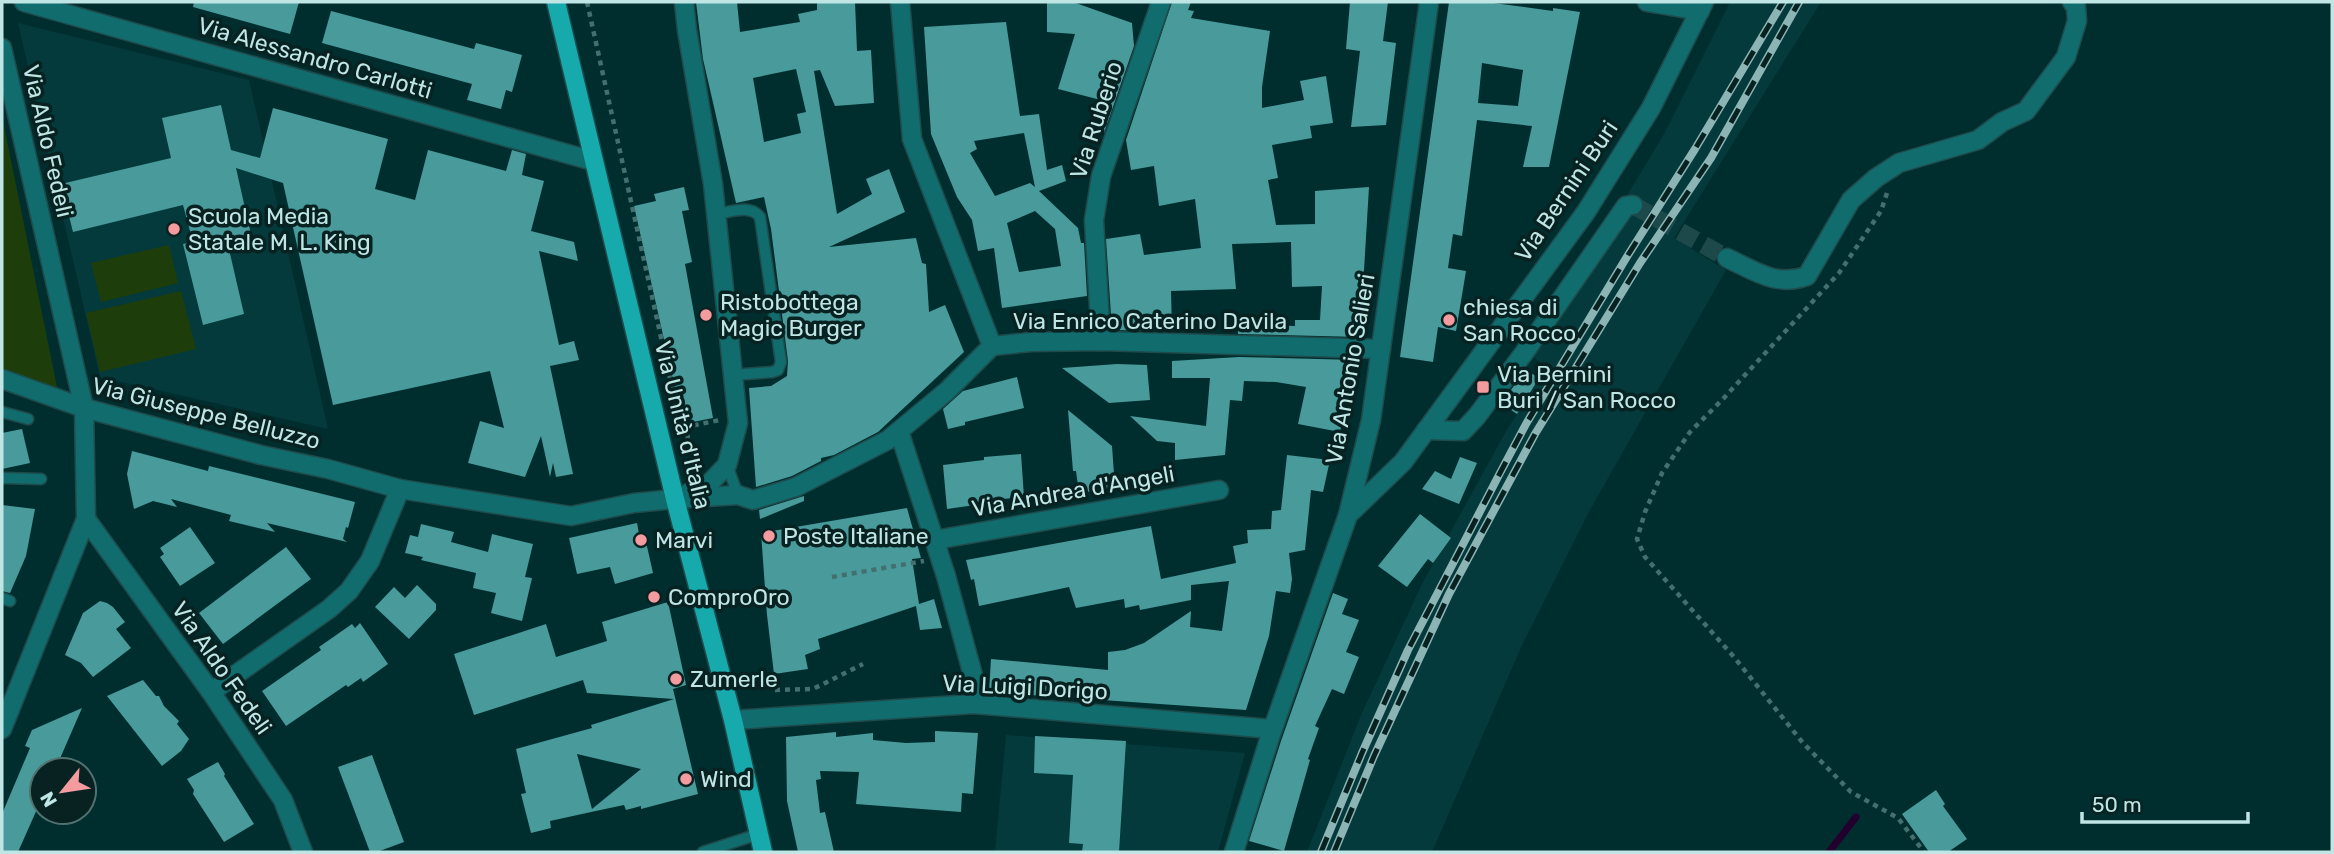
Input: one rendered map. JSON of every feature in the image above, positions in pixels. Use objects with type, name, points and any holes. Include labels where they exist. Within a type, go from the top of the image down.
[{"type":"main road","name":"Via Unità d'Italia","points":[[558,4],[593,161],[675,499],[733,720],[763,852]]},
{"type":"street","name":"Via Alessandro Carlotti","points":[[24,2],[593,161]]},
{"type":"street","points":[[675,499],[707,486],[727,465],[738,423],[713,184],[684,2]]},
{"type":"street","points":[[900,2],[912,139],[992,346]]},
{"type":"street","name":"Via Ruberio","points":[[1101,341],[1094,220],[1101,176],[1161,2]]},
{"type":"street","name":"Via Antonio Salieri","points":[[1234,852],[1272,729],[1348,515],[1371,421],[1429,2]]},
{"type":"street","points":[[1647,2],[1702,6]]},
{"type":"street","points":[[1727,258],[1771,279],[1793,282],[1807,276],[1851,200],[1876,177],[1899,163],[1978,140],[2002,122],[2026,111],[2066,58],[2077,21],[2076,7],[2072,2]]},
{"type":"street","name":"Via Bernini Buri","points":[[1348,515],[1403,462],[1586,212],[1651,108],[1702,6]]},
{"type":"street","name":"Via Aldo Fedeli","points":[[2,48],[85,408],[86,519],[211,692],[283,800],[303,852]]},
{"type":"street","points":[[1426,430],[1463,431],[1478,416],[1626,206],[1633,205]]},
{"type":"street","name":"Via Enrico Caterino Davila","points":[[675,499],[738,495],[753,500],[796,487],[888,440],[947,391],[992,346],[1031,342],[1101,341],[1381,349]]},
{"type":"street","name":"Via Giuseppe Belluzzo","points":[[2,379],[85,408],[261,456],[328,469],[400,489],[571,516],[634,503],[675,499]]},
{"type":"street","points":[[899,431],[940,559],[974,679],[974,704]]},
{"type":"street","points":[[211,692],[329,609],[349,590],[370,561],[400,489]]},
{"type":"street","name":"Via Andrea d'Angeli","points":[[934,540],[1219,490]]},
{"type":"street","points":[[2,729],[86,519]]},
{"type":"street","name":"Via Luigi Dorigo","points":[[733,720],[974,704],[1272,729]]},
{"type":"lane","points":[[716,214],[749,209],[760,217],[781,362],[778,370],[772,372],[733,375]]},
{"type":"lane","points":[[2,412],[28,419]]},
{"type":"lane","points":[[727,465],[738,495]]},
{"type":"lane","points":[[2,478],[41,479]]},
{"type":"lane","points":[[704,852],[759,834]]},
{"type":"path","points":[[587,2],[681,428],[718,421],[724,417]]},
{"type":"path","points":[[1890,168],[1881,211],[1866,236],[1839,273],[1722,401],[1690,432],[1662,472],[1637,539],[1645,557],[1734,657],[1803,743],[1851,792],[1898,818],[1924,852]]},
{"type":"path","points":[[686,427],[688,439]]},
{"type":"path","points":[[832,577],[940,559]]},
{"type":"path","points":[[775,690],[813,689],[863,664]]},
{"type":"shaded area","points":[[1730,2],[1821,2],[1674,238],[1726,270],[1590,510],[1522,645],[1432,852],[1307,852],[1361,715],[1422,584],[1505,433],[1546,368],[1519,344],[1623,202],[1664,134]]},
{"type":"shaded area","name":"Scuola Media Statale M. L. King","points":[[18,23],[249,80],[328,429],[100,377]]},
{"type":"shaded area","points":[[1006,735],[1245,753],[1218,852],[995,852]]},
{"type":"green space","points":[[2,116],[60,402],[2,382]]},
{"type":"green space","points":[[169,245],[178,283],[101,302],[91,263]]},
{"type":"green space","points":[[181,291],[196,349],[100,372],[86,313]]},
{"type":"building","points":[[194,2],[299,2],[290,34],[193,7]]},
{"type":"building","points":[[696,2],[737,2],[740,32],[800,22],[798,14],[817,10],[817,2],[855,2],[857,51],[871,50],[874,103],[835,106],[820,70],[814,71],[837,214],[872,194],[866,179],[889,169],[905,212],[829,247],[916,238],[922,263],[926,264],[929,312],[945,305],[964,352],[878,432],[834,455],[821,458],[821,461],[792,476],[756,487],[749,388],[771,386],[787,376],[788,361],[771,229],[764,197],[736,203],[703,59]],"holes":[[[796,69],[806,112],[797,114],[801,133],[764,142],[753,78]]]},
{"type":"building","points":[[1047,2],[1073,2],[1132,23],[1134,46],[1104,133],[1091,129],[1097,99],[1058,89],[1075,34],[1047,32]]},
{"type":"building","points":[[1172,2],[1191,2],[1188,10],[1194,11],[1191,18],[1270,31],[1262,87],[1262,108],[1304,100],[1300,81],[1326,76],[1333,123],[1310,126],[1312,138],[1272,145],[1278,178],[1268,180],[1276,225],[1315,224],[1315,191],[1369,187],[1360,337],[1238,334],[1238,324],[1295,326],[1295,320],[1320,320],[1322,286],[1292,287],[1291,242],[1232,244],[1236,289],[1171,291],[1172,331],[1112,330],[1106,239],[1140,234],[1144,255],[1201,248],[1195,199],[1159,206],[1154,166],[1131,170],[1126,140]]},
{"type":"building","points":[[1350,2],[1388,2],[1383,41],[1396,43],[1386,125],[1351,127],[1360,51],[1346,49]]},
{"type":"building","points":[[1449,2],[1486,2],[1580,12],[1549,167],[1523,167],[1532,126],[1477,120],[1462,236],[1453,234],[1448,268],[1466,271],[1456,331],[1438,327],[1433,362],[1400,357]],"holes":[[[1482,63],[1523,70],[1518,106],[1478,103]]]},
{"type":"building","points":[[331,11],[474,49],[476,43],[522,55],[512,92],[506,90],[501,109],[467,100],[472,84],[322,43]]},
{"type":"building","points":[[1006,22],[1020,116],[1039,114],[1047,170],[1062,165],[1066,181],[1039,191],[1078,228],[1081,243],[1084,243],[1087,296],[1002,308],[994,248],[978,251],[972,220],[957,197],[931,134],[924,27]],"holes":[[[1024,133],[1035,187],[1030,183],[995,196],[970,153],[977,149],[974,141]],[[1035,211],[1055,229],[1061,266],[1019,272],[1007,223]]]},
{"type":"building","points":[[221,105],[231,150],[260,158],[273,108],[388,139],[375,189],[415,200],[428,150],[506,171],[512,150],[526,154],[522,175],[544,181],[531,231],[574,242],[578,261],[539,251],[559,345],[574,341],[579,360],[550,366],[573,474],[556,477],[553,463],[550,477],[541,436],[525,477],[468,463],[480,421],[504,428],[490,371],[333,405],[283,183],[236,168],[252,239],[228,245],[244,314],[203,325],[183,244],[193,242],[183,205],[73,232],[61,184],[171,158],[162,118]]},
{"type":"building","points":[[684,187],[689,210],[682,211],[692,262],[685,264],[713,418],[683,424],[634,206],[656,201],[654,194]]},
{"type":"building","points":[[1239,357],[1356,360],[1340,432],[1298,424],[1306,387],[1276,382],[1244,381],[1242,401],[1230,400],[1225,455],[1175,460],[1175,443],[1157,441],[1130,416],[1206,426],[1210,378],[1172,378],[1172,361]]},
{"type":"building","points":[[1147,365],[1150,400],[1109,403],[1062,368]]},
{"type":"building","points":[[1526,370],[1539,378],[1517,414],[1501,403]]},
{"type":"building","points":[[1017,377],[1024,408],[965,422],[965,425],[948,429],[943,409],[963,391]]},
{"type":"building","points":[[1068,410],[1112,446],[1115,488],[1079,493],[1076,471],[1073,471]]},
{"type":"building","points":[[22,429],[30,463],[2,469],[2,433]]},
{"type":"building","points":[[132,451],[208,471],[209,466],[355,502],[343,539],[347,542],[267,523],[275,532],[229,521],[231,515],[171,499],[177,507],[153,501],[134,509],[127,474]]},
{"type":"building","points":[[1021,454],[1024,497],[947,509],[943,465],[984,460],[984,457]]},
{"type":"building","points":[[1287,455],[1330,460],[1323,492],[1311,490],[1305,550],[1289,553],[1292,579],[1290,593],[1276,591],[1269,636],[1246,710],[989,692],[991,659],[1108,670],[1108,652],[1125,650],[1144,643],[1191,611],[1190,627],[1222,631],[1229,581],[1191,585],[1191,600],[1140,610],[1139,605],[1125,608],[1124,599],[1076,608],[1069,587],[979,606],[974,579],[971,580],[966,560],[1151,526],[1161,579],[1236,563],[1233,546],[1248,543],[1247,530],[1271,529],[1272,511],[1281,510]]},
{"type":"building","points":[[1460,457],[1477,463],[1459,504],[1422,489],[1435,471],[1451,479]]},
{"type":"building","points":[[804,496],[804,501],[760,519],[759,510]]},
{"type":"building","points":[[2,505],[35,509],[26,556],[10,593],[2,591]]},
{"type":"building","points":[[907,508],[921,558],[912,559],[919,604],[934,599],[942,628],[920,630],[916,606],[818,639],[820,649],[805,655],[808,669],[774,674],[761,533]]},
{"type":"building","points":[[1420,514],[1451,538],[1433,563],[1428,559],[1407,587],[1378,566]]},
{"type":"building","points":[[637,523],[639,534],[644,533],[653,573],[615,584],[610,567],[577,574],[569,538]]},
{"type":"building","points":[[421,524],[454,532],[451,542],[488,552],[492,534],[533,544],[525,577],[532,578],[522,621],[491,613],[496,593],[473,588],[476,573],[421,560],[423,557],[405,553],[410,535],[418,537]]},
{"type":"building","points":[[190,527],[215,563],[180,586],[160,557],[164,554],[160,548]]},
{"type":"building","points":[[286,547],[311,579],[223,644],[199,613]]},
{"type":"building","points":[[417,585],[436,604],[436,610],[409,639],[375,607],[394,587],[405,598]]},
{"type":"building","points":[[1333,593],[1348,599],[1342,614],[1359,620],[1346,652],[1359,657],[1344,694],[1332,689],[1315,726],[1319,728],[1284,851],[1249,841]]},
{"type":"building","points":[[100,601],[113,607],[125,622],[116,629],[131,648],[93,677],[81,663],[65,655],[83,613]]},
{"type":"building","points":[[668,602],[686,685],[673,689],[698,794],[641,809],[641,806],[626,810],[624,805],[550,821],[551,828],[531,833],[521,794],[526,793],[516,749],[592,728],[591,725],[674,699],[587,693],[583,680],[474,715],[454,654],[546,624],[556,657],[607,641],[602,622]],"holes":[[[577,754],[641,769],[592,809]]]},
{"type":"building","points":[[360,623],[388,664],[363,682],[361,678],[348,687],[346,685],[286,726],[262,691],[321,650],[319,647],[352,624],[355,628]]},
{"type":"building","points":[[143,680],[179,721],[177,724],[189,739],[181,751],[162,766],[107,696]]},
{"type":"building","points":[[82,708],[61,756],[28,756],[30,826],[18,852],[2,852],[2,814],[30,748],[25,746],[32,730]]},
{"type":"building","points":[[935,731],[978,733],[973,794],[962,793],[961,812],[856,804],[859,772],[820,771],[821,779],[816,780],[820,813],[825,812],[834,852],[798,852],[787,801],[786,737],[836,732],[836,737],[873,733],[873,740],[935,742]]},
{"type":"building","points":[[1035,736],[1126,741],[1119,852],[1082,852],[1083,844],[1069,843],[1073,775],[1034,773]]},
{"type":"building","points":[[372,755],[404,842],[377,852],[370,852],[338,767]]},
{"type":"building","points":[[218,762],[254,824],[224,842],[193,794],[194,790],[187,779]]},
{"type":"building","points":[[1936,790],[1945,804],[1943,806],[1967,839],[1948,852],[1929,852],[1902,814]]},
{"type":"waterway","points":[[1829,852],[1856,817]]},
{"type":"tunnel","points":[[1633,205],[1727,258]]},
{"type":"railway","points":[[1321,852],[1408,650],[1526,424],[1783,2]]},
{"type":"railway","points":[[1334,852],[1374,756],[1449,594],[1535,434],[1640,263],[1711,158],[1799,2]]},
{"type":"place","name":"Scuola Media Statale M. L. King","points":[[174,229]]},
{"type":"place","name":"Ristobottega Magic Burger","points":[[706,315]]},
{"type":"place","name":"chiesa di San Rocco","points":[[1449,320]]},
{"type":"place","name":"Via Bernini Buri / San Rocco","points":[[1483,387]]},
{"type":"place","name":"Poste Italiane","points":[[769,536]]},
{"type":"place","name":"Marvi","points":[[641,540]]},
{"type":"place","name":"ComproOro","points":[[654,597]]},
{"type":"place","name":"Zumerle","points":[[676,679]]},
{"type":"place","name":"Wind","points":[[686,779]]}]
